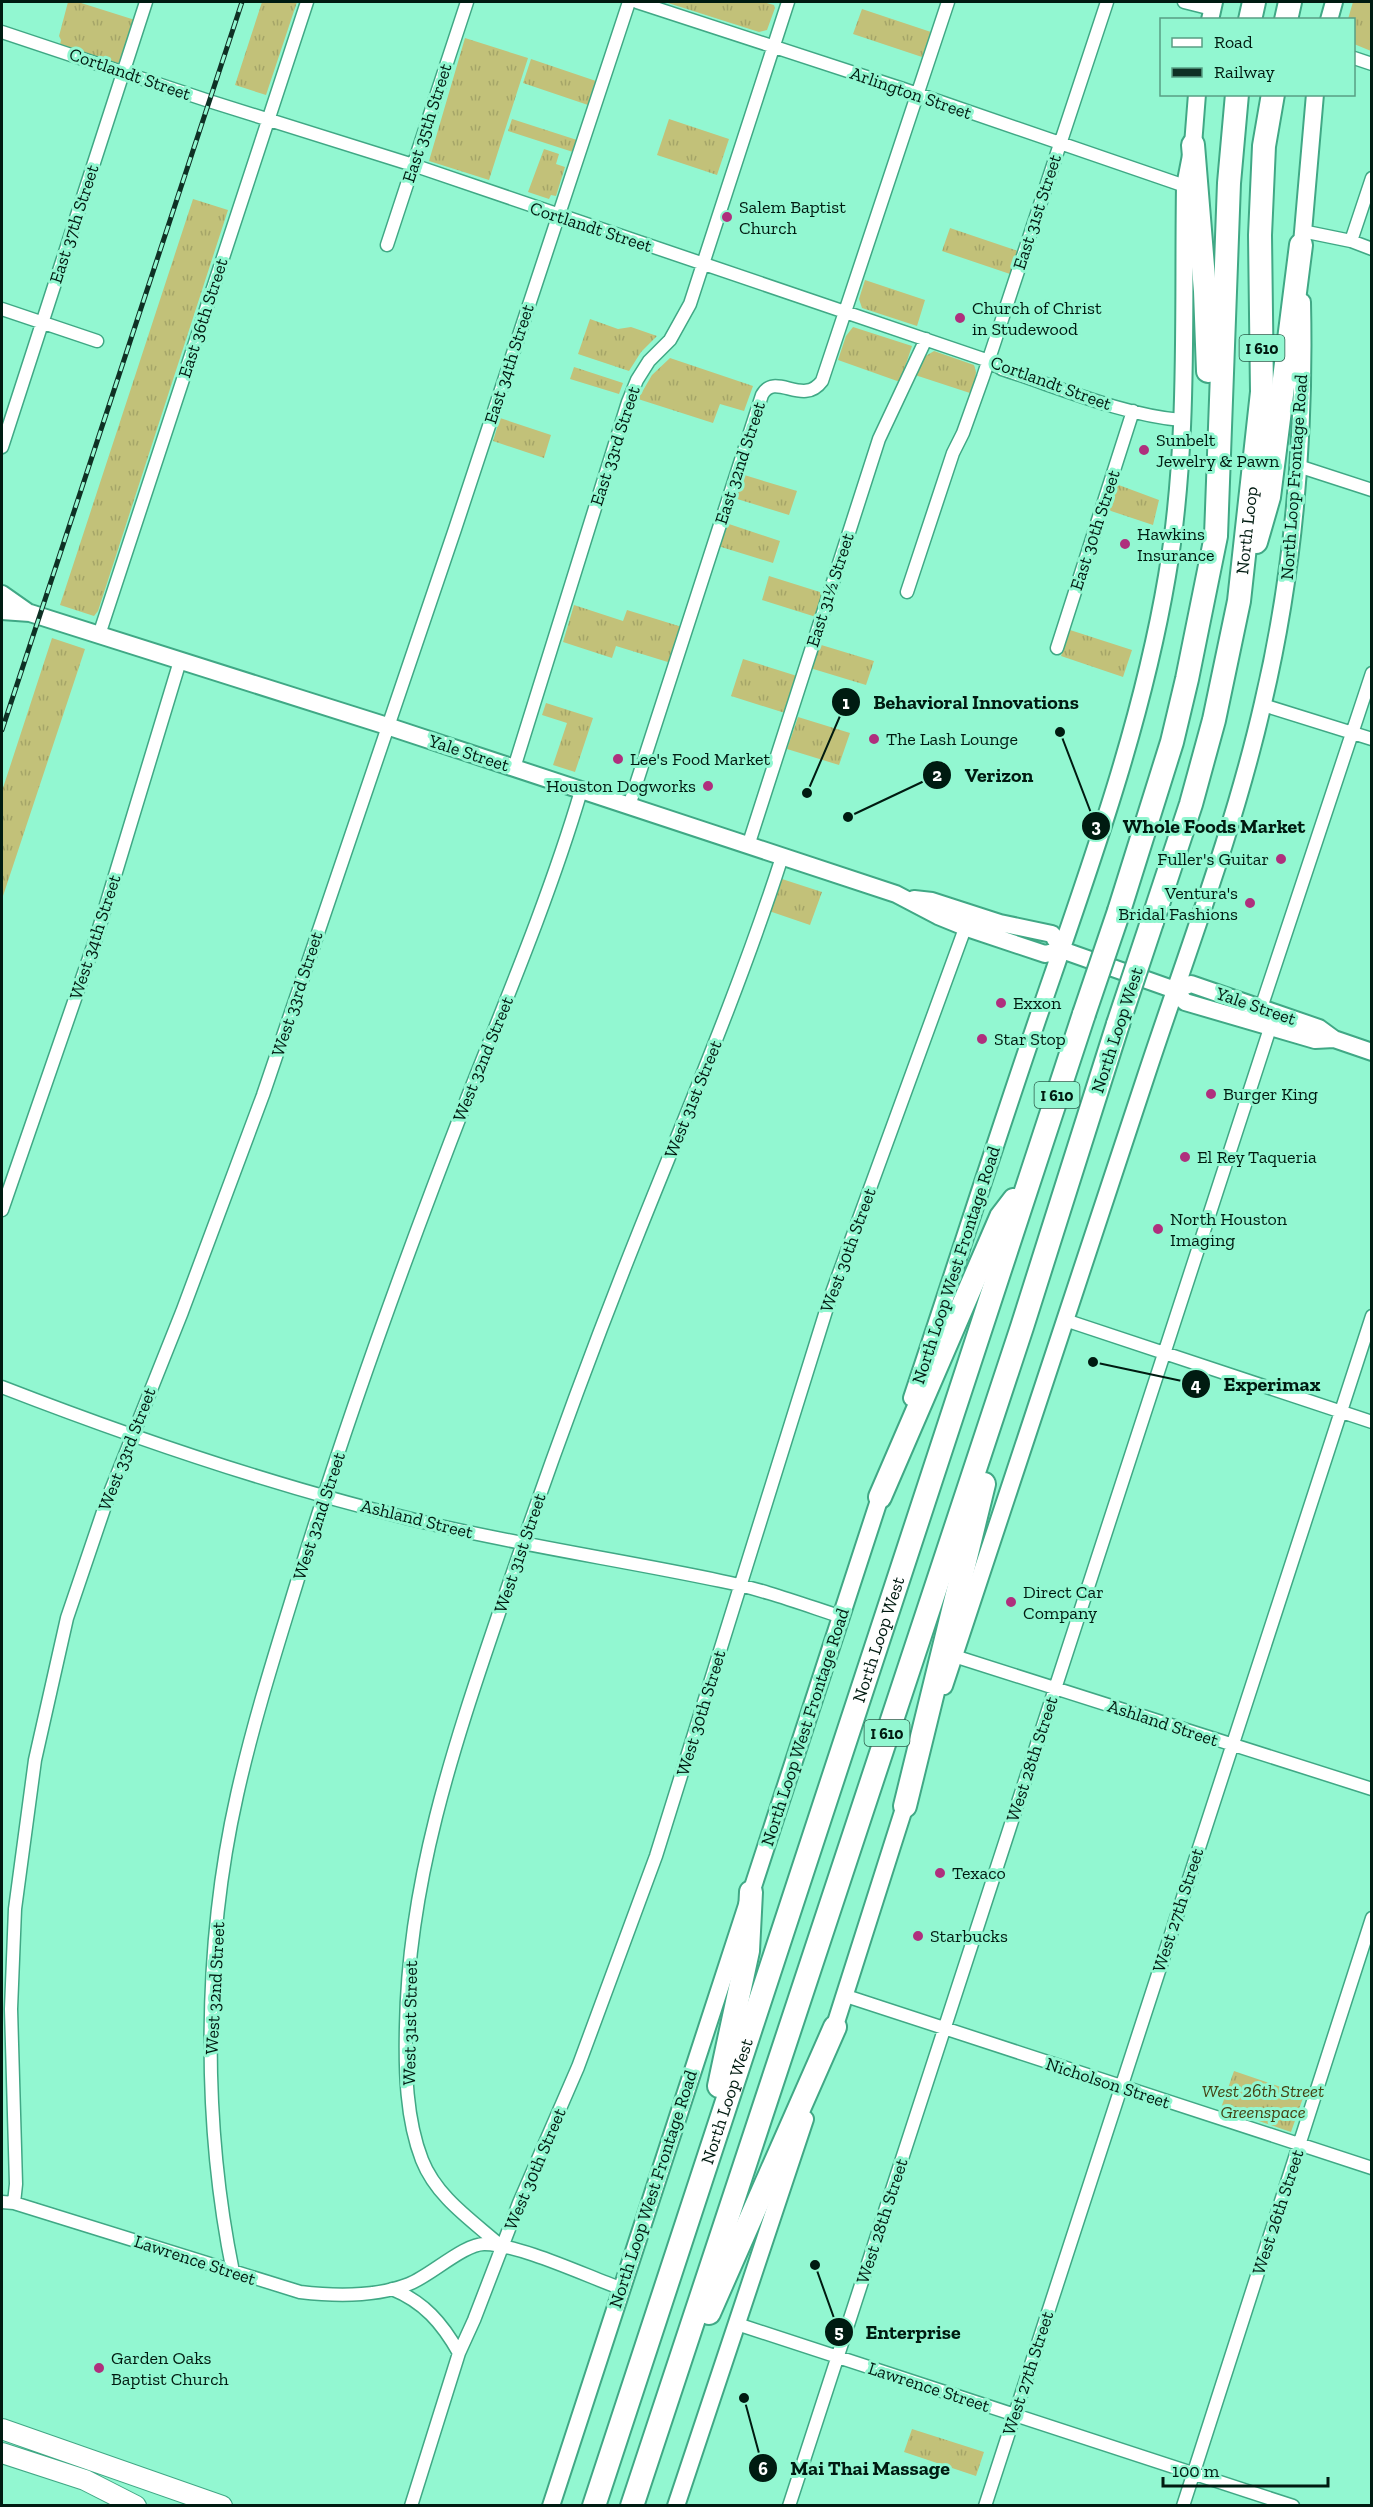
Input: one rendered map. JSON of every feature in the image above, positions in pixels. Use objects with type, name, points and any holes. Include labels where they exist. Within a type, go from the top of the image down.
[{"type":"highway","points":[[1250,18],[1254,2]]},
{"type":"highway","points":[[1286,18],[1290,2]]},
{"type":"highway","name":"North Loop","points":[[1119,911],[1172,742],[1216,536],[1229,183],[1238,96]]},
{"type":"highway","name":"North Loop","points":[[1152,922],[1191,804],[1214,720],[1239,601],[1262,392],[1260,235],[1264,146],[1273,96]]},
{"type":"highway","points":[[1193,145],[1205,291],[1216,536]]},
{"type":"highway","points":[[1239,601],[1269,497],[1301,238]]},
{"type":"highway","name":"North Loop West","points":[[594,2505],[1119,911]]},
{"type":"highway","name":"North Loop West","points":[[632,2505],[1022,1327],[1152,922]]},
{"type":"highway","points":[[880,1497],[1001,1217],[1030,1176]]},
{"type":"highway","points":[[905,1806],[1022,1327]]},
{"type":"highway","points":[[694,2203],[748,1951],[751,1892]]},
{"type":"highway","points":[[653,2441],[835,2027]]},
{"type":"main road","points":[[1330,18],[1334,2]]},
{"type":"main road","points":[[1062,950],[1137,719],[1150,669],[1168,575],[1177,507],[1181,420],[1185,186],[1193,145],[1197,96]]},
{"type":"main road","name":"North Loop Frontage Road","points":[[1175,990],[1230,823],[1263,705],[1288,575],[1301,406],[1301,238],[1315,96]]},
{"type":"main road","name":"Yale Street","points":[[2,594],[30,613]]},
{"type":"main road","name":"Yale Street","points":[[2,611],[30,613],[387,726],[907,899],[938,916],[968,920],[1046,954],[1062,950],[1175,990],[1185,1002],[1266,1016],[1315,1040],[1334,1039],[1371,1052]]},
{"type":"main road","name":"North Loop West Frontage Road","points":[[551,2505],[620,2288],[1062,950]]},
{"type":"main road","points":[[676,2505],[846,1996],[954,1656],[1175,990]]},
{"type":"main road","points":[[2,2429],[222,2505]]},
{"type":"main road","points":[[2,2453],[85,2480],[136,2505]]},
{"type":"main road","points":[[85,2480],[92,2459]]},
{"type":"street","name":"East 37th Street","points":[[2,447],[146,2]]},
{"type":"street","name":"East 36th Street","points":[[99,635],[307,2]]},
{"type":"street","name":"East 35th Street","points":[[387,246],[468,2]]},
{"type":"street","name":"East 34th Street","points":[[387,726],[629,2]]},
{"type":"street","name":"Arlington Street","points":[[637,2],[773,45],[1185,186]]},
{"type":"street","name":"East 33rd Street","points":[[514,768],[628,402],[637,380],[649,361],[670,340],[685,313],[788,2]]},
{"type":"street","name":"East 32nd Street","points":[[629,807],[762,395],[766,388],[773,386],[804,392],[816,388],[822,381],[948,2]]},
{"type":"street","name":"East 31st Street","points":[[907,592],[953,453],[971,414],[1107,2]]},
{"type":"street","points":[[1184,2],[1212,10]]},
{"type":"street","name":"Cortlandt Street","points":[[2,32],[268,120],[413,165],[557,216],[989,360],[1002,369],[1133,411],[1159,418],[1181,420]]},
{"type":"street","points":[[1355,59],[1371,64]]},
{"type":"street","points":[[1351,241],[1371,178]]},
{"type":"street","points":[[1301,238],[1351,241],[1371,249]]},
{"type":"street","points":[[2,309],[97,341]]},
{"type":"street","name":"East 31½ Street","points":[[748,846],[879,439],[926,339]]},
{"type":"street","name":"East 30th Street","points":[[1057,648],[1133,411]]},
{"type":"street","points":[[1298,466],[1371,489]]},
{"type":"street","name":"West 34th Street","points":[[2,1210],[96,938],[180,661]]},
{"type":"street","name":"West 28th Street","points":[[789,2505],[1164,1353],[1371,673]]},
{"type":"street","points":[[1263,705],[1371,739]]},
{"type":"street","name":"West 33rd Street","points":[[8,2202],[16,2184],[12,2079],[12,1960],[15,1909],[28,1798],[43,1720],[67,1618],[84,1562],[131,1436],[182,1312],[255,1116],[387,726]]},
{"type":"street","name":"West 32nd Street","points":[[233,2272],[215,2145],[211,2074],[212,1992],[226,1849],[249,1748],[324,1497],[399,1280],[541,911],[581,791]]},
{"type":"street","name":"West 31st Street","points":[[502,2247],[469,2220],[440,2191],[423,2162],[415,2134],[405,2054],[406,2007],[418,1898],[438,1802],[522,1544],[636,1237],[718,1036],[782,857]]},
{"type":"street","name":"West 30th Street","points":[[411,2505],[459,2353],[578,2067],[656,1856],[830,1298],[968,920]]},
{"type":"street","name":"West 27th Street","points":[[985,2505],[1371,1316]]},
{"type":"street","points":[[1065,1320],[1371,1422]]},
{"type":"street","name":"Ashland Street","points":[[2,1387],[131,1436],[324,1497],[522,1544],[739,1585],[842,1617]]},
{"type":"street","name":"Ashland Street","points":[[954,1656],[1371,1789]]},
{"type":"street","name":"West 26th Street","points":[[1183,2505],[1371,1918]]},
{"type":"street","name":"Nicholson Street","points":[[846,1996],[1371,2168]]},
{"type":"street","name":"Lawrence Street","points":[[8,2202],[282,2288],[324,2295],[392,2289],[411,2284],[471,2247],[483,2244],[523,2252],[620,2288]]},
{"type":"street","points":[[392,2289],[422,2304],[447,2331],[459,2353]]},
{"type":"street","name":"Lawrence Street","points":[[737,2324],[1293,2505]]},
{"type":"green space","points":[[68,2],[78,2],[135,20],[121,62],[117,63],[60,45],[59,36]]},
{"type":"green space","points":[[262,2],[297,2],[266,95],[235,85]]},
{"type":"green space","points":[[665,2],[763,2],[774,5],[775,8],[767,30],[759,32]]},
{"type":"green space","points":[[1353,2],[1371,2],[1371,51],[1355,44],[1355,18],[1348,18]]},
{"type":"green space","points":[[862,9],[931,32],[922,57],[853,34]]},
{"type":"green space","points":[[465,38],[528,58],[489,180],[429,161]]},
{"type":"green space","points":[[531,59],[596,81],[588,105],[523,83]]},
{"type":"green space","points":[[512,119],[577,140],[573,152],[508,131]]},
{"type":"green space","points":[[669,119],[729,139],[717,175],[657,155]]},
{"type":"green space","points":[[544,149],[559,154],[556,164],[565,167],[556,196],[551,195],[549,199],[528,192]]},
{"type":"green space","points":[[193,199],[228,210],[98,611],[94,616],[60,605]]},
{"type":"green space","points":[[950,228],[1018,251],[1010,274],[942,251]]},
{"type":"green space","points":[[865,280],[925,300],[917,326],[862,308],[859,299]]},
{"type":"green space","points":[[590,319],[618,329],[631,327],[657,336],[641,352],[629,371],[578,354]]},
{"type":"green space","points":[[853,327],[912,346],[900,382],[838,360],[846,336]]},
{"type":"green space","points":[[934,351],[974,365],[976,372],[973,394],[915,375],[924,357]]},
{"type":"green space","points":[[670,358],[753,386],[744,411],[720,404],[713,423],[638,399],[652,375]]},
{"type":"green space","points":[[574,367],[623,383],[619,394],[570,379]]},
{"type":"green space","points":[[500,418],[551,435],[544,458],[493,441]]},
{"type":"green space","points":[[741,474],[797,491],[789,515],[734,498]]},
{"type":"green space","points":[[1116,484],[1159,500],[1153,525],[1108,510]]},
{"type":"green space","points":[[726,523],[780,541],[773,563],[718,546]]},
{"type":"green space","points":[[769,576],[823,593],[816,617],[762,600]]},
{"type":"green space","points":[[574,605],[623,621],[627,610],[682,627],[671,663],[616,646],[612,658],[563,642]]},
{"type":"green space","points":[[1070,630],[1132,650],[1123,677],[1061,656]]},
{"type":"green space","points":[[52,638],[85,649],[2,899],[2,791]]},
{"type":"green space","points":[[818,644],[874,661],[866,685],[810,668]]},
{"type":"green space","points":[[743,659],[797,676],[785,713],[731,696]]},
{"type":"green space","points":[[546,703],[593,718],[575,772],[553,765],[567,723],[542,715]]},
{"type":"green space","points":[[798,717],[850,733],[839,765],[787,749]]},
{"type":"green space","points":[[782,879],[822,892],[810,925],[769,911]]},
{"type":"green space","name":"West 26th Street Greenspace","points":[[1234,2071],[1304,2095],[1291,2132],[1221,2108]]},
{"type":"green space","points":[[912,2429],[984,2452],[976,2476],[904,2452]]},
{"type":"railway","points":[[2,730],[242,2]]},
{"type":"place","name":"Salem Baptist Church","points":[[727,217]]},
{"type":"place","name":"Church of Christ in Studewood","points":[[960,318]]},
{"type":"place","name":"Sunbelt Jewelry & Pawn","points":[[1144,450]]},
{"type":"place","name":"Hawkins Insurance","points":[[1125,544]]},
{"type":"place","name":"Whole Foods Market","points":[[1060,732]]},
{"type":"place","name":"The Lash Lounge","points":[[874,739]]},
{"type":"place","name":"Lee's Food Market","points":[[618,759]]},
{"type":"place","name":"Houston Dogworks","points":[[708,786]]},
{"type":"place","name":"Behavioral Innovations","points":[[807,793]]},
{"type":"place","name":"Verizon","points":[[848,817]]},
{"type":"place","name":"Fuller's Guitar","points":[[1281,859]]},
{"type":"place","name":"Ventura's Bridal Fashions","points":[[1250,903]]},
{"type":"place","name":"Exxon","points":[[1001,1003]]},
{"type":"place","name":"Star Stop","points":[[982,1039]]},
{"type":"place","name":"Burger King","points":[[1211,1094]]},
{"type":"place","name":"El Rey Taqueria","points":[[1185,1157]]},
{"type":"place","name":"North Houston Imaging","points":[[1158,1229]]},
{"type":"place","name":"Experimax","points":[[1093,1362]]},
{"type":"place","name":"Direct Car Company","points":[[1011,1602]]},
{"type":"place","name":"Texaco","points":[[940,1873]]},
{"type":"place","name":"Starbucks","points":[[918,1936]]},
{"type":"place","name":"Enterprise","points":[[815,2265]]},
{"type":"place","name":"Garden Oaks Baptist Church","points":[[99,2368]]},
{"type":"place","name":"Mai Thai Massage","points":[[744,2398]]}]
